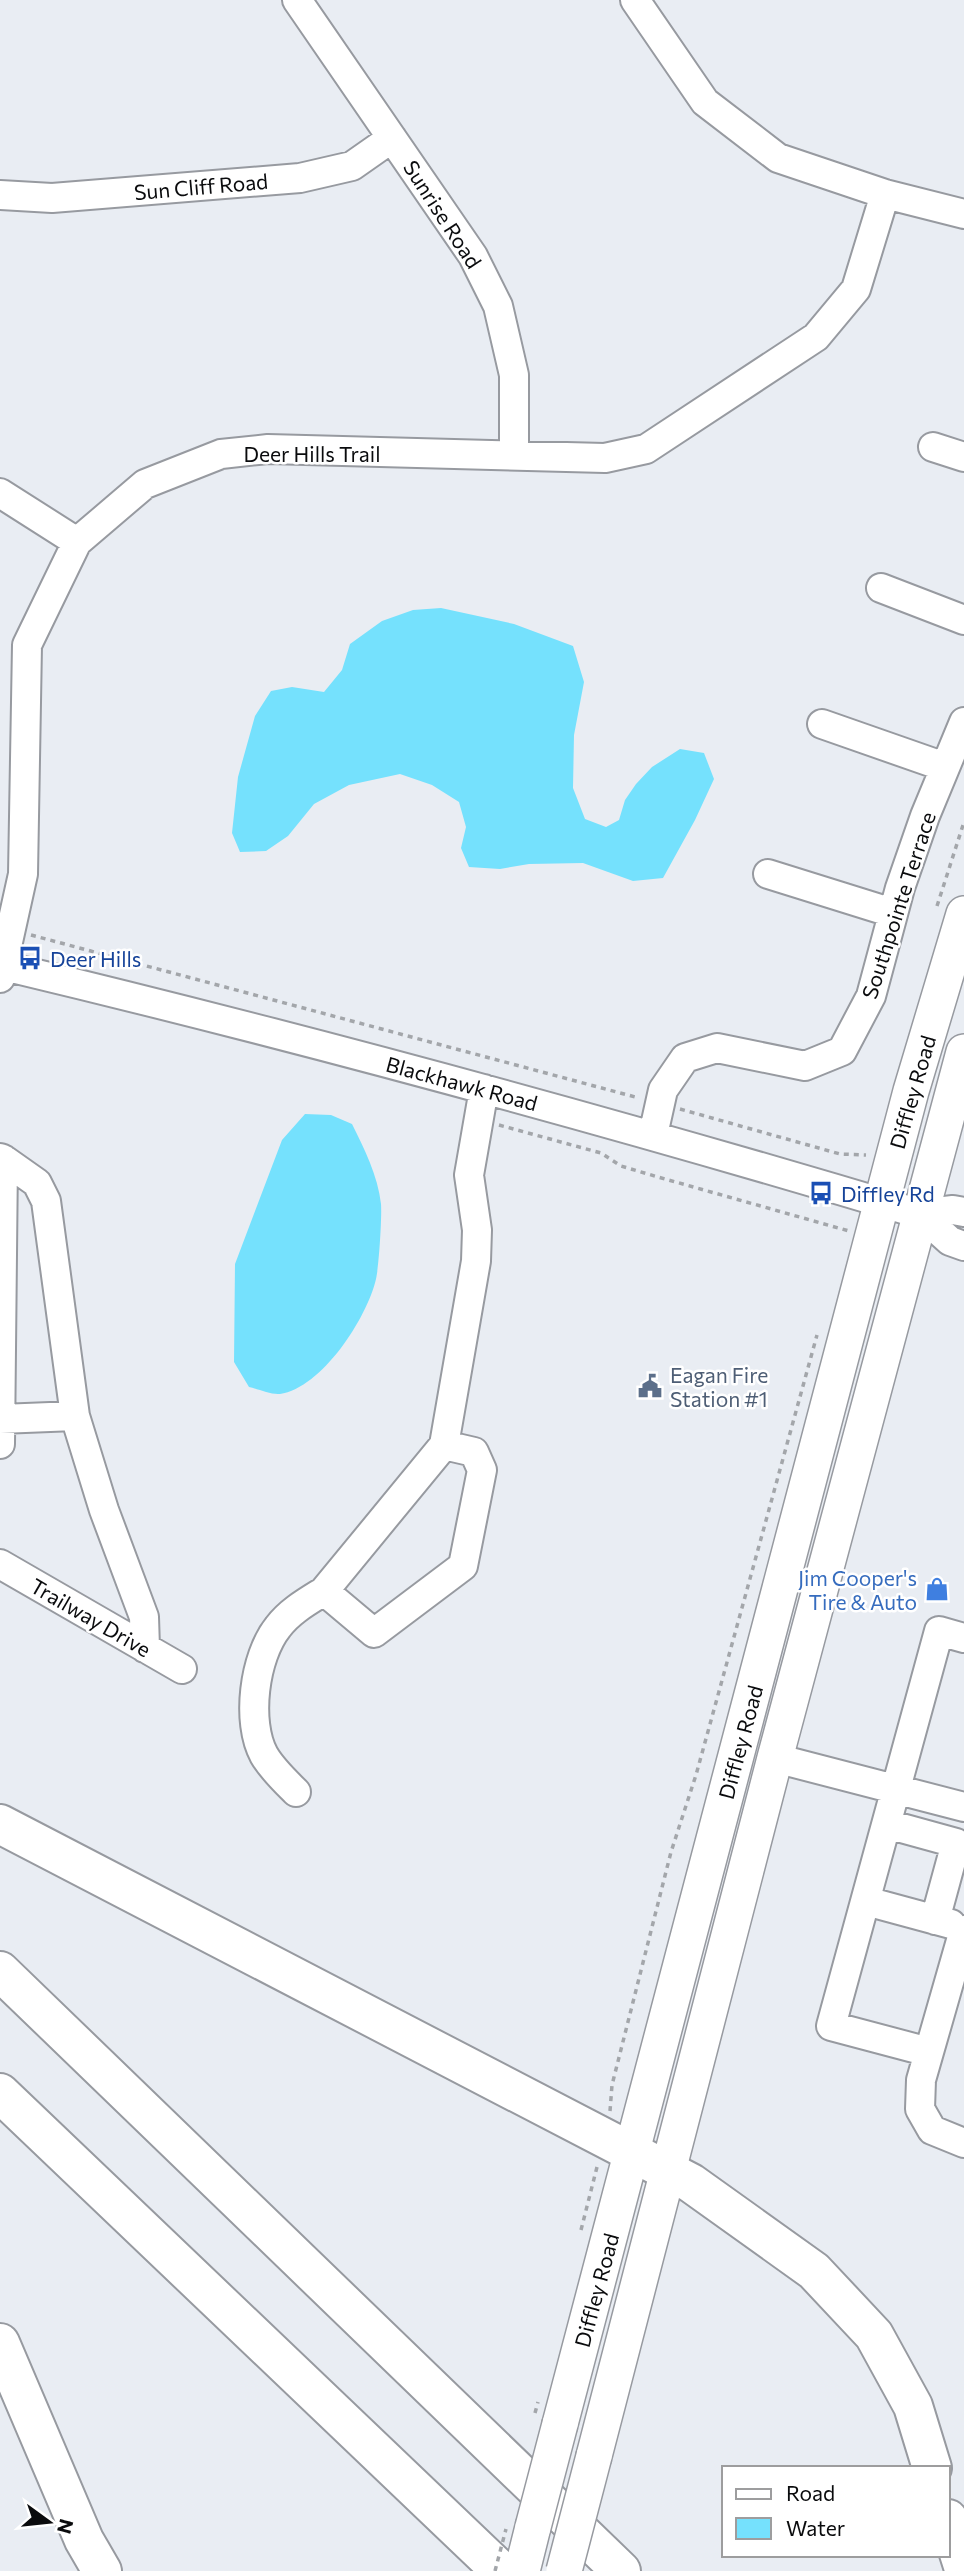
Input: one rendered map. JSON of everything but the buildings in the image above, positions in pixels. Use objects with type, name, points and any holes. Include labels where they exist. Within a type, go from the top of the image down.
[{"type":"highway","points":[[0,1824],[346,2006],[619,2144],[702,2191],[814,2271],[874,2335],[913,2406],[931,2466]]},
{"type":"highway","points":[[0,1970],[621,2571]]},
{"type":"highway","points":[[0,2093],[501,2571]]},
{"type":"highway","points":[[0,2343],[84,2540],[102,2571]]},
{"type":"highway","points":[[950,2525],[964,2569]]},
{"type":"main road","name":"Diffley Road","points":[[522,2571],[560,2424],[619,2144],[869,1198],[911,1091],[949,915]]},
{"type":"main road","name":"Diffley Road","points":[[564,2571],[775,1758],[964,1052]]},
{"type":"street","name":"Sunrise Road","points":[[297,0],[473,256],[498,306],[514,375],[514,456]]},
{"type":"street","points":[[635,0],[705,102],[778,158],[885,194],[964,214]]},
{"type":"street","name":"Sun Cliff Road","points":[[0,195],[52,198],[300,178],[352,166],[392,138]]},
{"type":"street","name":"Deer Hills Trail","points":[[1,970],[23,874],[12,775],[27,645],[77,542],[145,484],[221,454],[268,449],[605,458],[646,449],[816,337],[856,289],[885,194]]},
{"type":"street","points":[[933,447],[964,457]]},
{"type":"street","points":[[0,493],[77,542]]},
{"type":"street","points":[[881,588],[964,620]]},
{"type":"street","name":"Southpointe Terrace","points":[[653,1135],[663,1090],[685,1058],[717,1048],[805,1066],[842,1051],[871,996],[893,913],[925,816],[964,722]]},
{"type":"street","points":[[822,724],[945,767]]},
{"type":"street","points":[[768,874],[893,913]]},
{"type":"street","name":"Blackhawk Road","points":[[1,970],[262,1029],[653,1135],[920,1214],[953,1210],[964,1212]]},
{"type":"street","points":[[296,1792],[264,1755],[253,1725],[261,1660],[277,1628],[298,1607],[324,1591],[443,1445],[476,1261],[477,1230],[469,1175],[484,1089]]},
{"type":"street","points":[[911,1091],[949,1104]]},
{"type":"street","points":[[1,1159],[37,1184],[46,1201],[75,1416],[104,1510],[144,1617],[145,1648]]},
{"type":"street","points":[[0,1444],[1,1159]]},
{"type":"street","name":"Blackhawk Road","points":[[920,1214],[950,1241],[964,1246]]},
{"type":"street","points":[[0,1419],[75,1416]]},
{"type":"street","points":[[324,1591],[373,1633],[463,1566],[482,1470],[474,1452],[443,1445]]},
{"type":"street","name":"Trailway Drive","points":[[0,1564],[182,1669]]},
{"type":"street","points":[[929,2052],[831,2026],[939,1631],[964,1638]]},
{"type":"street","points":[[775,1758],[964,1807]]},
{"type":"street","points":[[887,1824],[956,1843],[936,1920]]},
{"type":"street","points":[[866,1901],[964,1929],[921,2080],[920,2109],[932,2130],[964,2143]]},
{"type":"path","points":[[949,915],[964,822]]},
{"type":"path","points":[[11,929],[840,1154],[868,1155],[869,1148]]},
{"type":"path","points":[[477,1119],[601,1153],[621,1166],[845,1230]]},
{"type":"path","points":[[843,1240],[845,1230],[869,1198]]},
{"type":"path","points":[[578,2242],[619,2144],[612,2085],[671,1852],[699,1761],[818,1330]]},
{"type":"water","points":[[441,608],[514,624],[573,646],[584,682],[574,735],[573,788],[585,819],[606,827],[619,820],[625,800],[652,767],[680,749],[704,753],[714,779],[663,878],[633,881],[583,863],[529,864],[500,869],[469,867],[461,848],[466,827],[459,802],[432,785],[400,774],[349,785],[314,804],[288,836],[266,851],[240,852],[232,833],[238,777],[255,716],[271,691],[292,687],[324,692],[342,670],[350,644],[382,621],[413,610]]},
{"type":"water","points":[[305,1114],[331,1115],[352,1124],[357,1133],[370,1162],[381,1204],[378,1264],[376,1279],[363,1313],[340,1349],[311,1379],[296,1389],[276,1394],[249,1387],[234,1362],[235,1264],[282,1140]]},
{"type":"place","name":"Deer Hills","points":[[30,958]]},
{"type":"place","name":"Diffley Rd","points":[[821,1193]]},
{"type":"place","name":"Eagan Fire Station #1","points":[[650,1386]]},
{"type":"place","name":"Jim Cooper's Tire & Auto","points":[[937,1589]]}]
